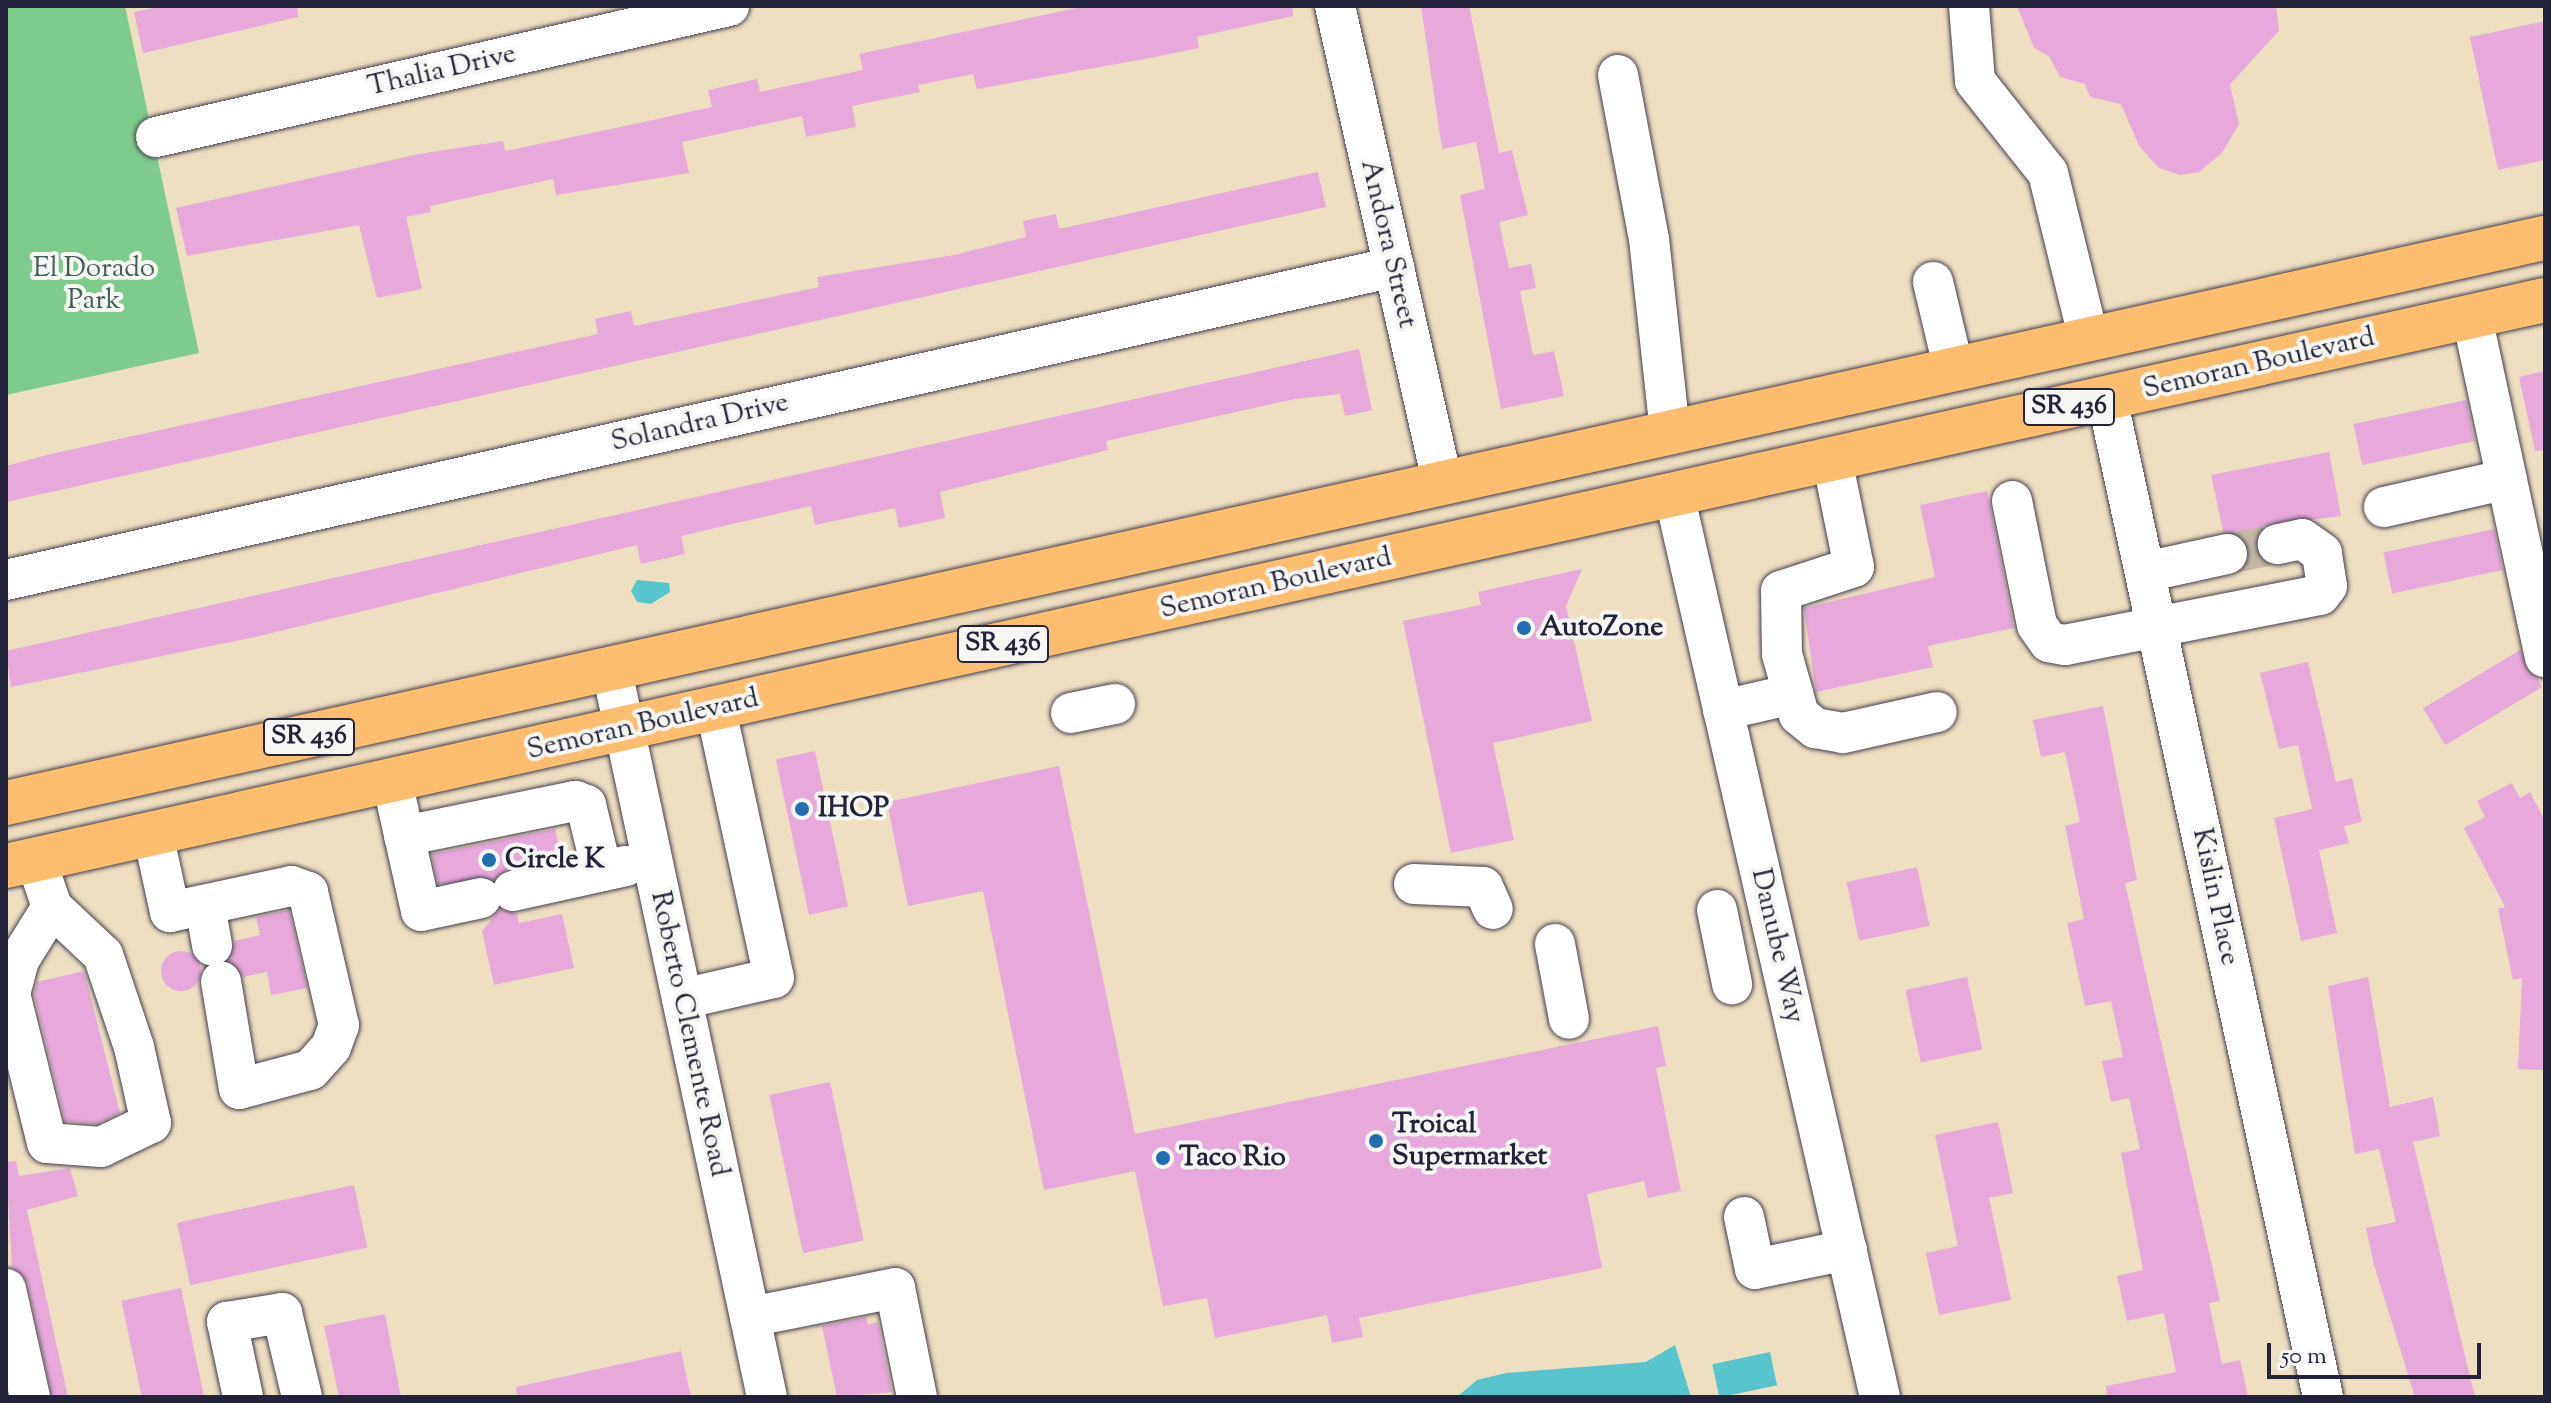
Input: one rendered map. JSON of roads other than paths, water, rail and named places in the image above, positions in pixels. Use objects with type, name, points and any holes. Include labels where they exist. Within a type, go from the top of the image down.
[{"type":"main road","name":"SR 436","points":[[6,803],[612,671],[1442,482],[2545,238]]},
{"type":"main road","name":"Semoran Boulevard","points":[[21,863],[2545,300]]},
{"type":"main road","points":[[1674,494],[1713,439],[1757,414]]},
{"type":"main road","points":[[1592,513],[1643,486],[1661,463],[1670,433]]},
{"type":"street","name":"Thalia Drive","points":[[156,137],[729,6]]},
{"type":"street","name":"Andora Street","points":[[1335,6],[1442,482]]},
{"type":"street","points":[[1969,6],[1975,81],[2048,173],[2089,340]]},
{"type":"street","points":[[1618,75],[1649,239],[1670,433]]},
{"type":"street","name":"Solandra Drive","points":[[6,580],[1394,267]]},
{"type":"street","points":[[1933,282],[1954,370]]},
{"type":"street","points":[[2472,317],[2545,657]]},
{"type":"street","name":"Kislin Place","points":[[2107,398],[2323,1397]]},
{"type":"street","points":[[1832,459],[1854,567],[1781,591],[1782,654],[1799,715],[1815,728],[1843,733],[1937,712]]},
{"type":"street","points":[[2384,507],[2507,479]]},
{"type":"street","name":"Danube Way","points":[[1674,494],[1880,1397]]},
{"type":"street","points":[[2012,501],[2037,625],[2049,642],[2320,595],[2327,574],[2295,543]]},
{"type":"street","points":[[2145,572],[2227,554]]},
{"type":"street","name":"Roberto Clemente Road","points":[[612,671],[767,1397]]},
{"type":"street","points":[[1723,710],[1793,694]]},
{"type":"street","points":[[1071,713],[1115,704]]},
{"type":"street","points":[[682,999],[774,978],[716,709]]},
{"type":"street","points":[[392,781],[421,911],[652,860]]},
{"type":"street","points":[[404,836],[575,801],[586,805],[602,871]]},
{"type":"street","points":[[153,834],[170,912],[291,886],[308,892],[339,1025],[331,1047],[310,1070],[239,1089],[205,905]]},
{"type":"street","points":[[21,863],[52,907],[103,955],[151,1123],[101,1147],[47,1143],[10,994],[19,960],[52,907]]},
{"type":"street","points":[[1414,884],[1473,884],[1483,887],[1493,909]]},
{"type":"street","points":[[1717,910],[1732,984]]},
{"type":"street","points":[[1555,944],[1569,1019]]},
{"type":"street","points":[[1744,1217],[1755,1269],[1847,1250]]},
{"type":"street","points":[[750,1317],[895,1288],[917,1397]]},
{"type":"street","points":[[6,1289],[30,1397]]},
{"type":"street","points":[[243,1397],[227,1322],[282,1313],[302,1397]]},
{"type":"water","points":[[637,580],[669,583],[670,592],[651,604],[637,602],[631,591]]},
{"type":"water","points":[[1675,1345],[1691,1397],[1424,1397],[1458,1396],[1477,1380],[1506,1373],[1646,1362]]},
{"type":"water","points":[[1770,1352],[1777,1385],[1719,1397],[1712,1364]]},
{"type":"tunnel","points":[[2227,554],[2278,544]]},
{"type":"place","name":"AutoZone","points":[[1524,628]]},
{"type":"place","name":"IHOP","points":[[802,809]]},
{"type":"place","name":"Circle K","points":[[489,860]]},
{"type":"place","name":"Troical Supermarket","points":[[1376,1141]]},
{"type":"place","name":"Taco Rio","points":[[1163,1158]]},
{"type":"park label","name":"El Dorado Park","points":[[94,285]]}]
